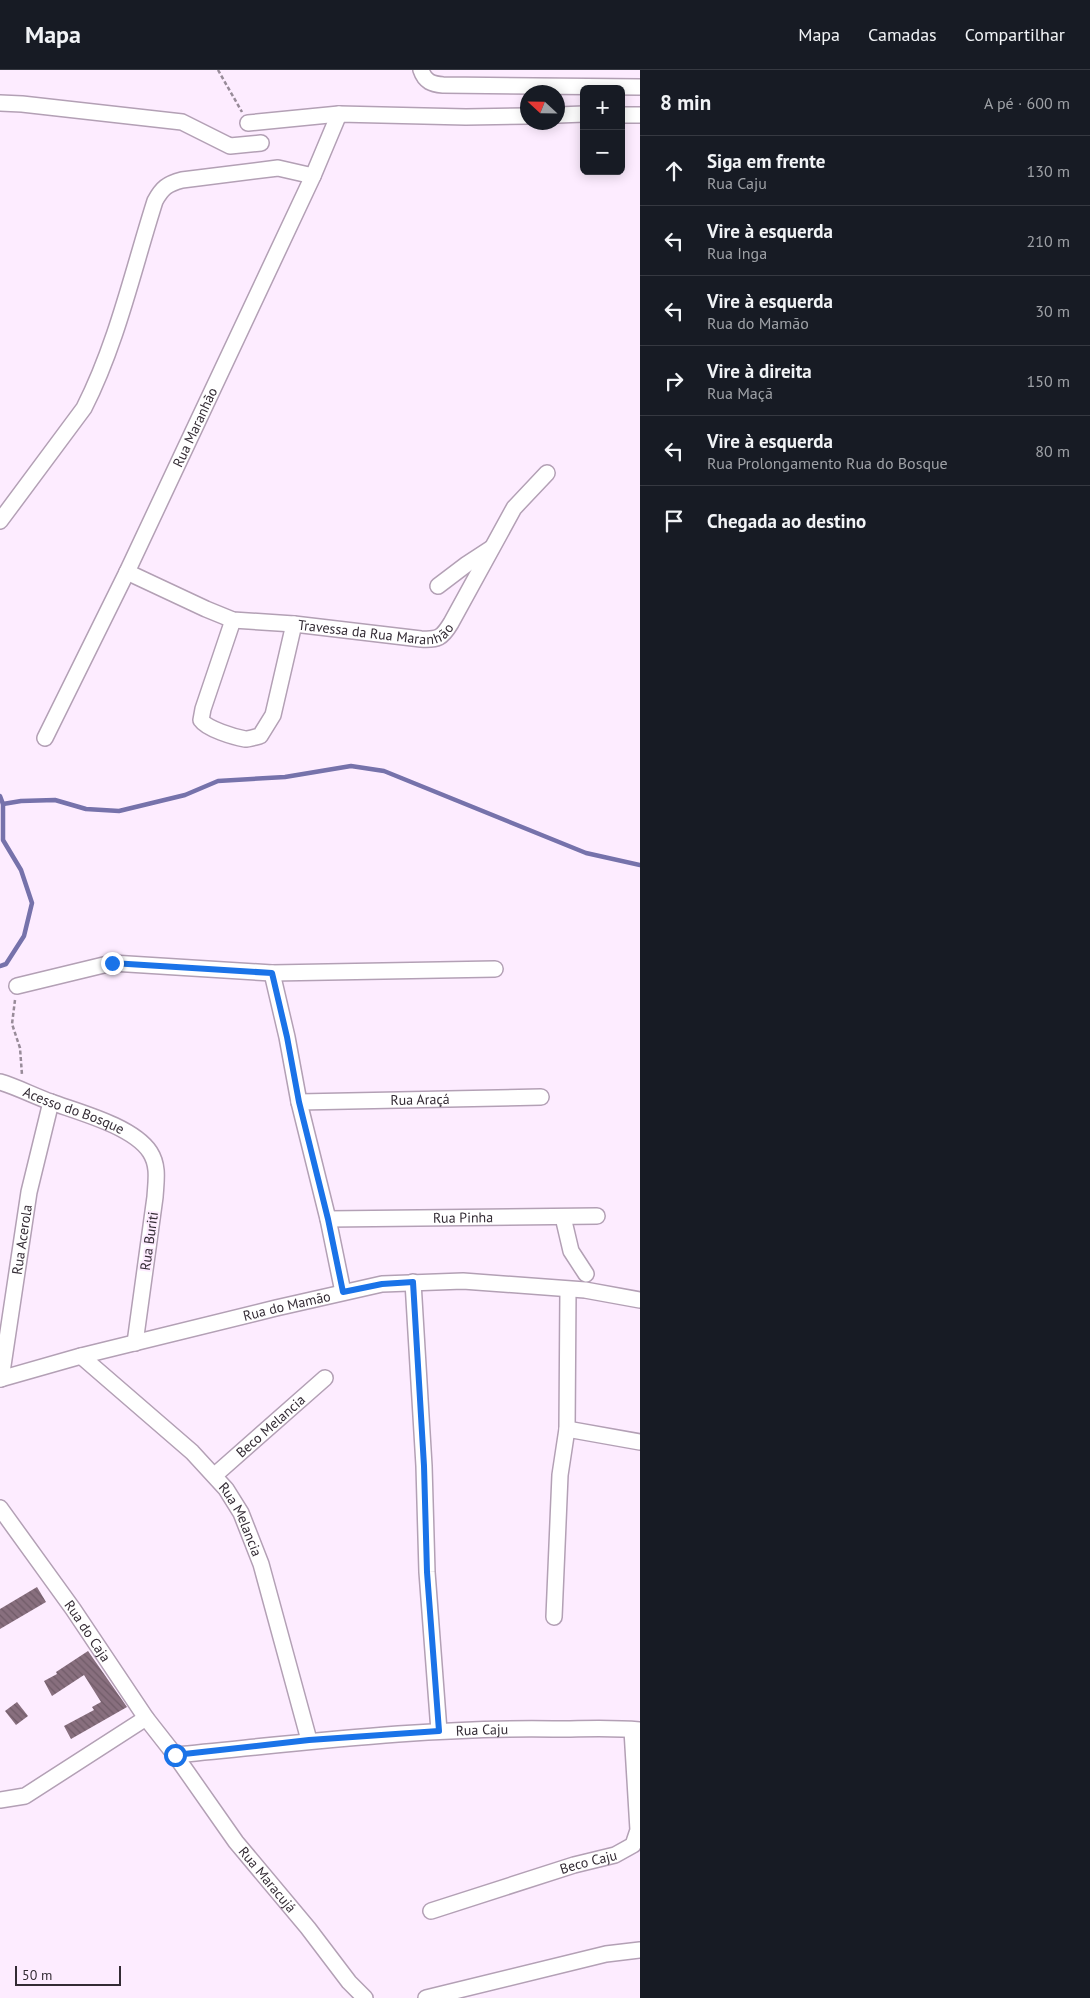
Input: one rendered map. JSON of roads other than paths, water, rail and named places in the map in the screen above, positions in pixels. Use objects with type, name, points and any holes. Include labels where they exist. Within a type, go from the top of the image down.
[{"type":"street","points":[[422,70],[426,80],[443,85],[640,87]]},
{"type":"street","points":[[0,103],[182,122],[230,146],[261,143]]},
{"type":"street","points":[[248,123],[339,114],[466,117],[520,116]]},
{"type":"street","name":"Rua Maranhão","points":[[45,738],[127,572],[313,176],[339,114]]},
{"type":"street","points":[[565,115],[580,114]]},
{"type":"street","points":[[625,115],[640,115]]},
{"type":"street","points":[[0,521],[84,408],[94,388],[106,360],[155,201],[161,190],[168,184],[182,180],[278,168],[313,176]]},
{"type":"street","name":"Travessa da Rua Maranhão","points":[[127,572],[233,620],[294,624],[421,639],[439,638],[444,635],[451,623],[514,508],[547,473]]},
{"type":"street","points":[[438,586],[492,548]]},
{"type":"street","points":[[233,620],[201,720],[217,730],[246,739],[260,736],[273,714],[294,624]]},
{"type":"street","points":[[17,986],[112,963],[272,973],[495,969]]},
{"type":"street","points":[[272,973],[287,1037],[299,1102],[328,1219],[343,1292]]},
{"type":"street","name":"Acesso do Bosque","points":[[0,1082],[98,1118],[126,1132],[143,1144]]},
{"type":"street","name":"Rua Araçá","points":[[299,1102],[542,1097]]},
{"type":"street","name":"Rua Acerola","points":[[0,1379],[29,1192],[51,1102]]},
{"type":"street","name":"Rua Buriti","points":[[135,1343],[157,1174],[155,1162],[149,1150],[143,1144]]},
{"type":"street","name":"Rua Pinha","points":[[328,1219],[597,1216]]},
{"type":"street","points":[[563,1217],[571,1251],[586,1274]]},
{"type":"street","name":"Rua do Mamão","points":[[0,1379],[81,1356],[382,1284],[463,1281],[585,1290],[640,1300]]},
{"type":"street","points":[[413,1282],[424,1466],[427,1572],[439,1731]]},
{"type":"street","points":[[554,1617],[560,1475],[567,1429],[568,1290]]},
{"type":"street","name":"Rua Melancia","points":[[81,1356],[192,1452],[215,1475],[241,1513],[261,1564],[309,1740]]},
{"type":"street","name":"Beco Melancia","points":[[215,1475],[325,1378]]},
{"type":"street","points":[[567,1429],[640,1442]]},
{"type":"street","name":"Rua do Caja","points":[[0,1508],[73,1609],[146,1718],[175,1755]]},
{"type":"street","points":[[0,1800],[25,1796],[146,1718]]},
{"type":"street","name":"Rua Caju","points":[[175,1755],[309,1740],[439,1731],[528,1728],[636,1730]]},
{"type":"street","name":"Beco Caju","points":[[431,1910],[574,1865],[615,1855],[633,1845],[638,1830],[636,1730]]},
{"type":"street","name":"Rua Maracujá","points":[[175,1755],[236,1842],[308,1928],[349,1982],[365,1998]]},
{"type":"street","points":[[426,1998],[606,1954],[640,1950]]},
{"type":"waterway","points":[[3,804],[21,801],[55,800],[86,809],[119,811],[185,795],[218,781],[285,777],[351,766],[384,771],[586,853],[640,865]]},
{"type":"waterway","points":[[0,796],[3,804],[3,840],[21,870],[32,903],[24,936],[6,964],[0,966]]}]
